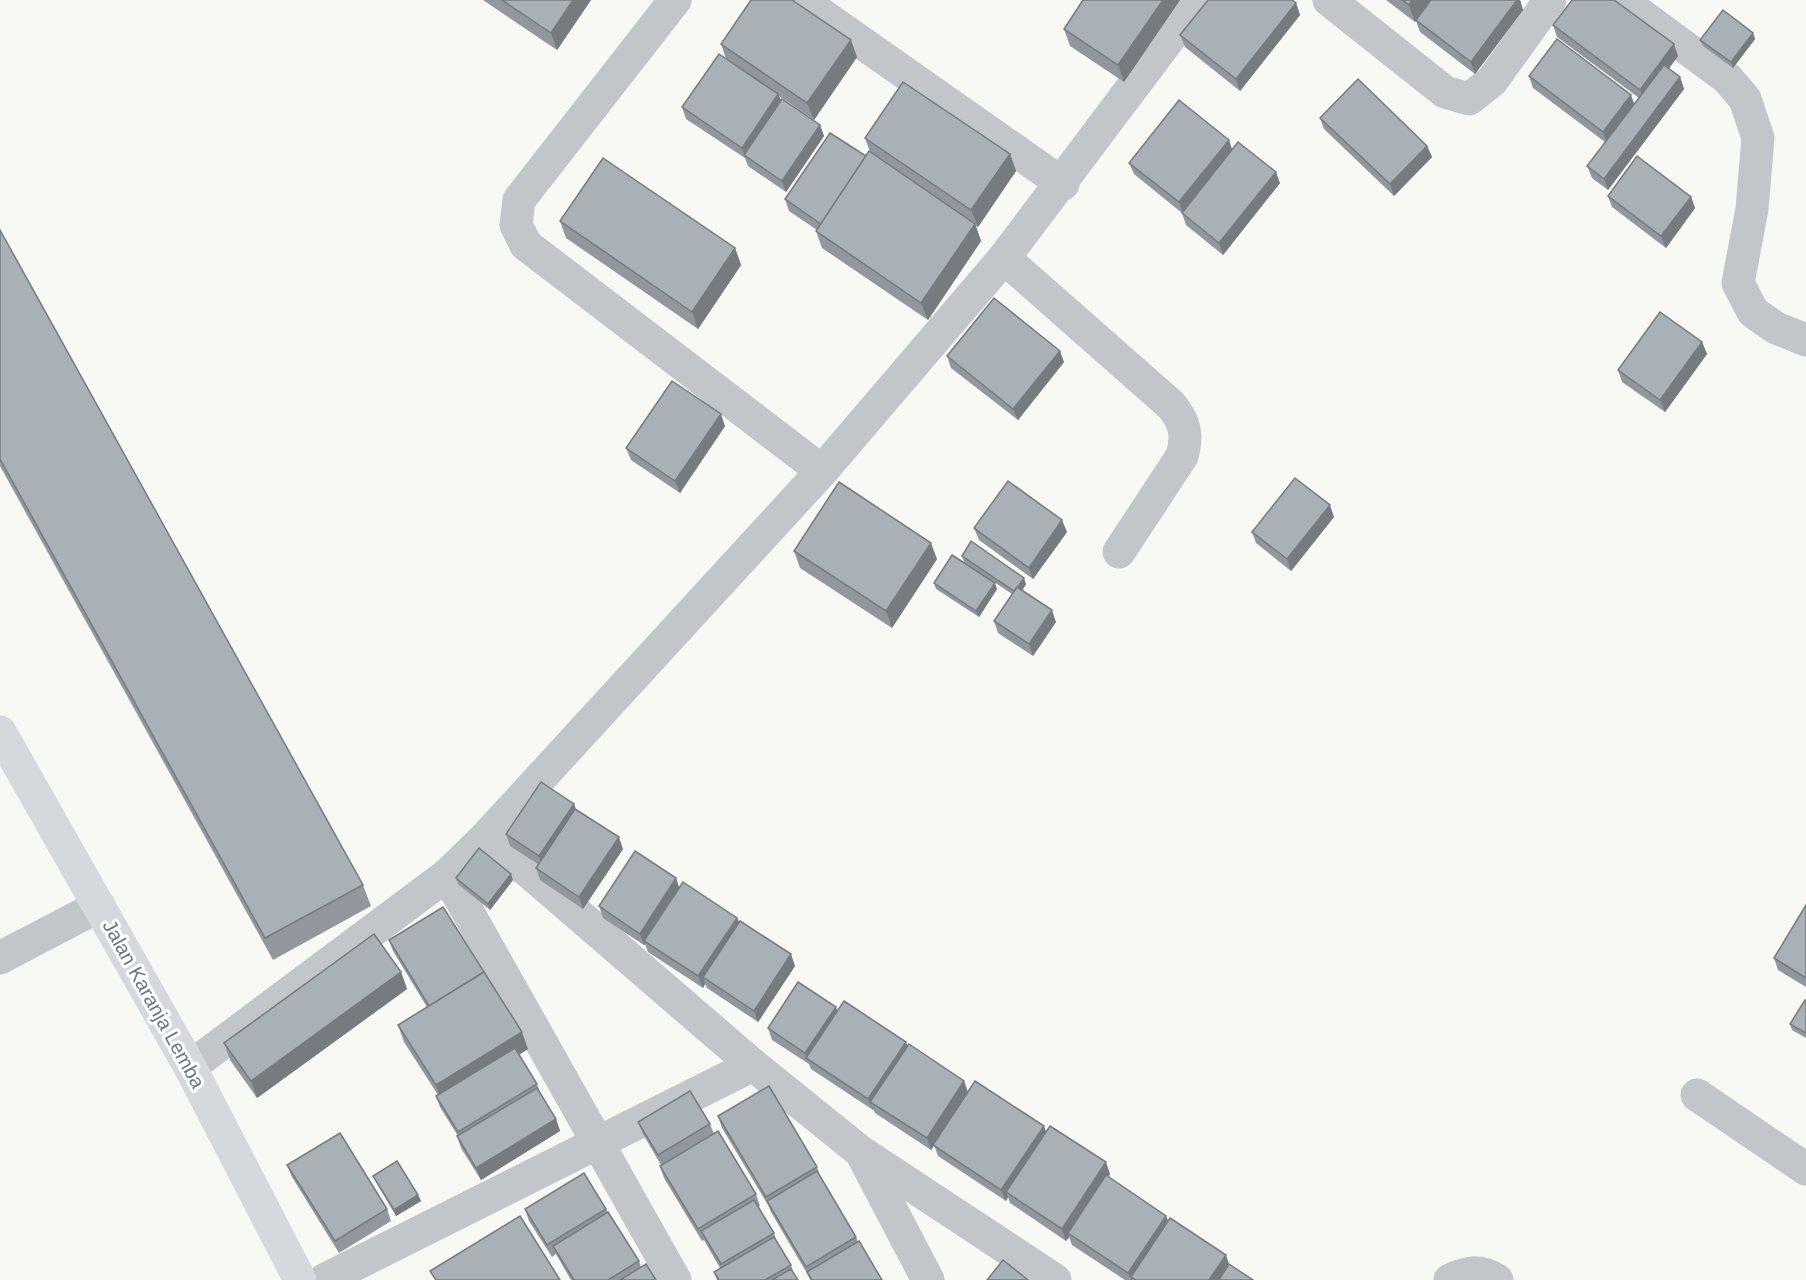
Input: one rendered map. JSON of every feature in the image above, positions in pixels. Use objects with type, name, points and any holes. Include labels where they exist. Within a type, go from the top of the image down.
[{"type":"main road","name":"Jalan Karanja Lemba","points":[[0,732],[190,1067],[300,1280]]},
{"type":"street","points":[[675,0],[519,200],[516,225],[526,244],[822,471]]},
{"type":"street","points":[[801,0],[1063,184]]},
{"type":"street","points":[[190,1067],[447,875],[487,837],[822,471],[1004,258],[1063,184],[1198,0]]},
{"type":"street","points":[[1329,0],[1445,92],[1469,99],[1492,81],[1550,0]]},
{"type":"street","points":[[1621,0],[1727,78],[1745,99],[1758,138],[1752,209],[1738,283],[1754,312],[1776,328],[1806,340]]},
{"type":"street","points":[[1004,258],[1171,405],[1183,421],[1186,439],[1182,456],[1119,552]]},
{"type":"street","points":[[487,837],[753,1065],[861,1152],[1055,1280]]},
{"type":"street","points":[[447,875],[675,1280]]},
{"type":"street","points":[[0,958],[99,906]]},
{"type":"street","points":[[324,1280],[753,1065]]},
{"type":"street","points":[[1697,1095],[1806,1170]]},
{"type":"street","points":[[861,1152],[928,1280]]},
{"type":"street","points":[[1450,1280],[1468,1271],[1488,1274],[1497,1280]]},
{"type":"building","points":[[502,0],[573,0],[551,33]]},
{"type":"building","points":[[751,0],[792,0],[851,40],[807,103],[721,44]]},
{"type":"building","points":[[1083,0],[1163,0],[1118,65],[1064,29]]},
{"type":"building","points":[[1208,0],[1292,0],[1296,3],[1236,79],[1180,35]]},
{"type":"building","points":[[1402,0],[1412,0],[1409,5]]},
{"type":"building","points":[[1431,0],[1517,0],[1471,62],[1416,20]]},
{"type":"building","points":[[1572,0],[1614,0],[1674,44],[1640,90],[1553,25]]},
{"type":"building","points":[[1723,10],[1753,33],[1731,62],[1700,40]]},
{"type":"building","points":[[1557,39],[1631,95],[1603,132],[1529,76]]},
{"type":"building","points":[[719,54],[778,94],[742,148],[682,107]]},
{"type":"building","points":[[1664,65],[1680,77],[1604,179],[1587,166]]},
{"type":"building","points":[[1358,79],[1427,146],[1390,184],[1320,118]]},
{"type":"building","points":[[903,82],[1010,154],[971,210],[865,138]]},
{"type":"building","points":[[782,99],[820,125],[782,181],[744,155]]},
{"type":"building","points":[[1179,100],[1229,140],[1179,202],[1129,163]]},
{"type":"building","points":[[830,133],[866,156],[821,224],[785,199]]},
{"type":"building","points":[[1238,142],[1276,172],[1219,243],[1182,213]]},
{"type":"building","points":[[869,151],[975,224],[921,303],[816,231]]},
{"type":"building","points":[[1637,156],[1691,197],[1661,236],[1608,196]]},
{"type":"building","points":[[603,158],[735,248],[692,312],[560,221]]},
{"type":"building","points":[[0,230],[363,885],[265,938],[0,459]]},
{"type":"building","points":[[994,298],[1060,351],[1013,409],[947,356]]},
{"type":"building","points":[[1660,312],[1702,342],[1660,400],[1618,370]]},
{"type":"building","points":[[672,381],[721,414],[675,481],[626,448]]},
{"type":"building","points":[[1295,478],[1330,505],[1287,559],[1252,532]]},
{"type":"building","points":[[1008,481],[1062,520],[1029,568],[974,528]]},
{"type":"building","points":[[839,482],[931,543],[886,611],[794,551]]},
{"type":"building","points":[[971,541],[1024,578],[1014,591],[962,556]]},
{"type":"building","points":[[952,555],[995,583],[976,611],[934,583]]},
{"type":"building","points":[[1017,587],[1052,610],[1029,644],[994,621]]},
{"type":"building","points":[[541,782],[574,804],[539,856],[506,834]]},
{"type":"building","points":[[575,809],[619,837],[579,897],[536,868]]},
{"type":"building","points":[[479,848],[511,874],[488,904],[456,878]]},
{"type":"building","points":[[635,851],[676,878],[640,934],[599,906]]},
{"type":"building","points":[[683,882],[737,918],[698,976],[644,941]]},
{"type":"building","points":[[1806,905],[1806,978],[1774,958]]},
{"type":"building","points":[[443,907],[484,972],[429,1006],[389,940]]},
{"type":"building","points":[[740,921],[791,954],[754,1011],[703,977]]},
{"type":"building","points":[[374,934],[401,972],[251,1081],[224,1043]]},
{"type":"building","points":[[484,972],[522,1032],[436,1085],[398,1025]]},
{"type":"building","points":[[798,982],[836,1007],[805,1053],[768,1028]]},
{"type":"building","points":[[844,1001],[906,1042],[868,1099],[806,1058]]},
{"type":"building","points":[[1806,1001],[1806,1033],[1790,1024]]},
{"type":"building","points":[[909,1044],[964,1081],[927,1138],[870,1102]]},
{"type":"building","points":[[515,1048],[537,1084],[458,1132],[436,1096]]},
{"type":"building","points":[[975,1081],[1044,1126],[1001,1190],[933,1145]]},
{"type":"building","points":[[769,1086],[817,1167],[766,1197],[718,1116]]},
{"type":"building","points":[[537,1088],[556,1119],[476,1168],[457,1136]]},
{"type":"building","points":[[690,1091],[710,1124],[658,1155],[638,1122]]},
{"type":"building","points":[[1050,1126],[1106,1162],[1062,1229],[1006,1192]]},
{"type":"building","points":[[718,1131],[756,1194],[698,1229],[660,1166]]},
{"type":"building","points":[[340,1133],[387,1209],[335,1241],[287,1165]]},
{"type":"building","points":[[397,1161],[418,1195],[394,1210],[373,1176]]},
{"type":"building","points":[[817,1171],[856,1237],[806,1267],[767,1201]]},
{"type":"building","points":[[584,1173],[606,1209],[547,1245],[525,1209]]},
{"type":"building","points":[[1106,1175],[1166,1216],[1128,1273],[1068,1233]]},
{"type":"building","points":[[754,1200],[774,1233],[721,1264],[701,1231]]},
{"type":"building","points":[[608,1212],[639,1261],[608,1280],[574,1280],[553,1246]]},
{"type":"building","points":[[520,1216],[560,1280],[436,1280],[430,1271]]},
{"type":"building","points":[[1170,1218],[1226,1255],[1209,1280],[1136,1280],[1131,1277]]},
{"type":"building","points":[[774,1237],[791,1265],[765,1280],[719,1280],[714,1272]]},
{"type":"building","points":[[859,1241],[882,1280],[812,1280],[807,1272]]},
{"type":"building","points":[[1003,1260],[1028,1280],[987,1280]]},
{"type":"building","points":[[646,1264],[656,1280],[620,1280]]},
{"type":"building","points":[[1229,1264],[1253,1280],[1219,1280]]},
{"type":"building","points":[[791,1269],[798,1280],[772,1280]]}]
